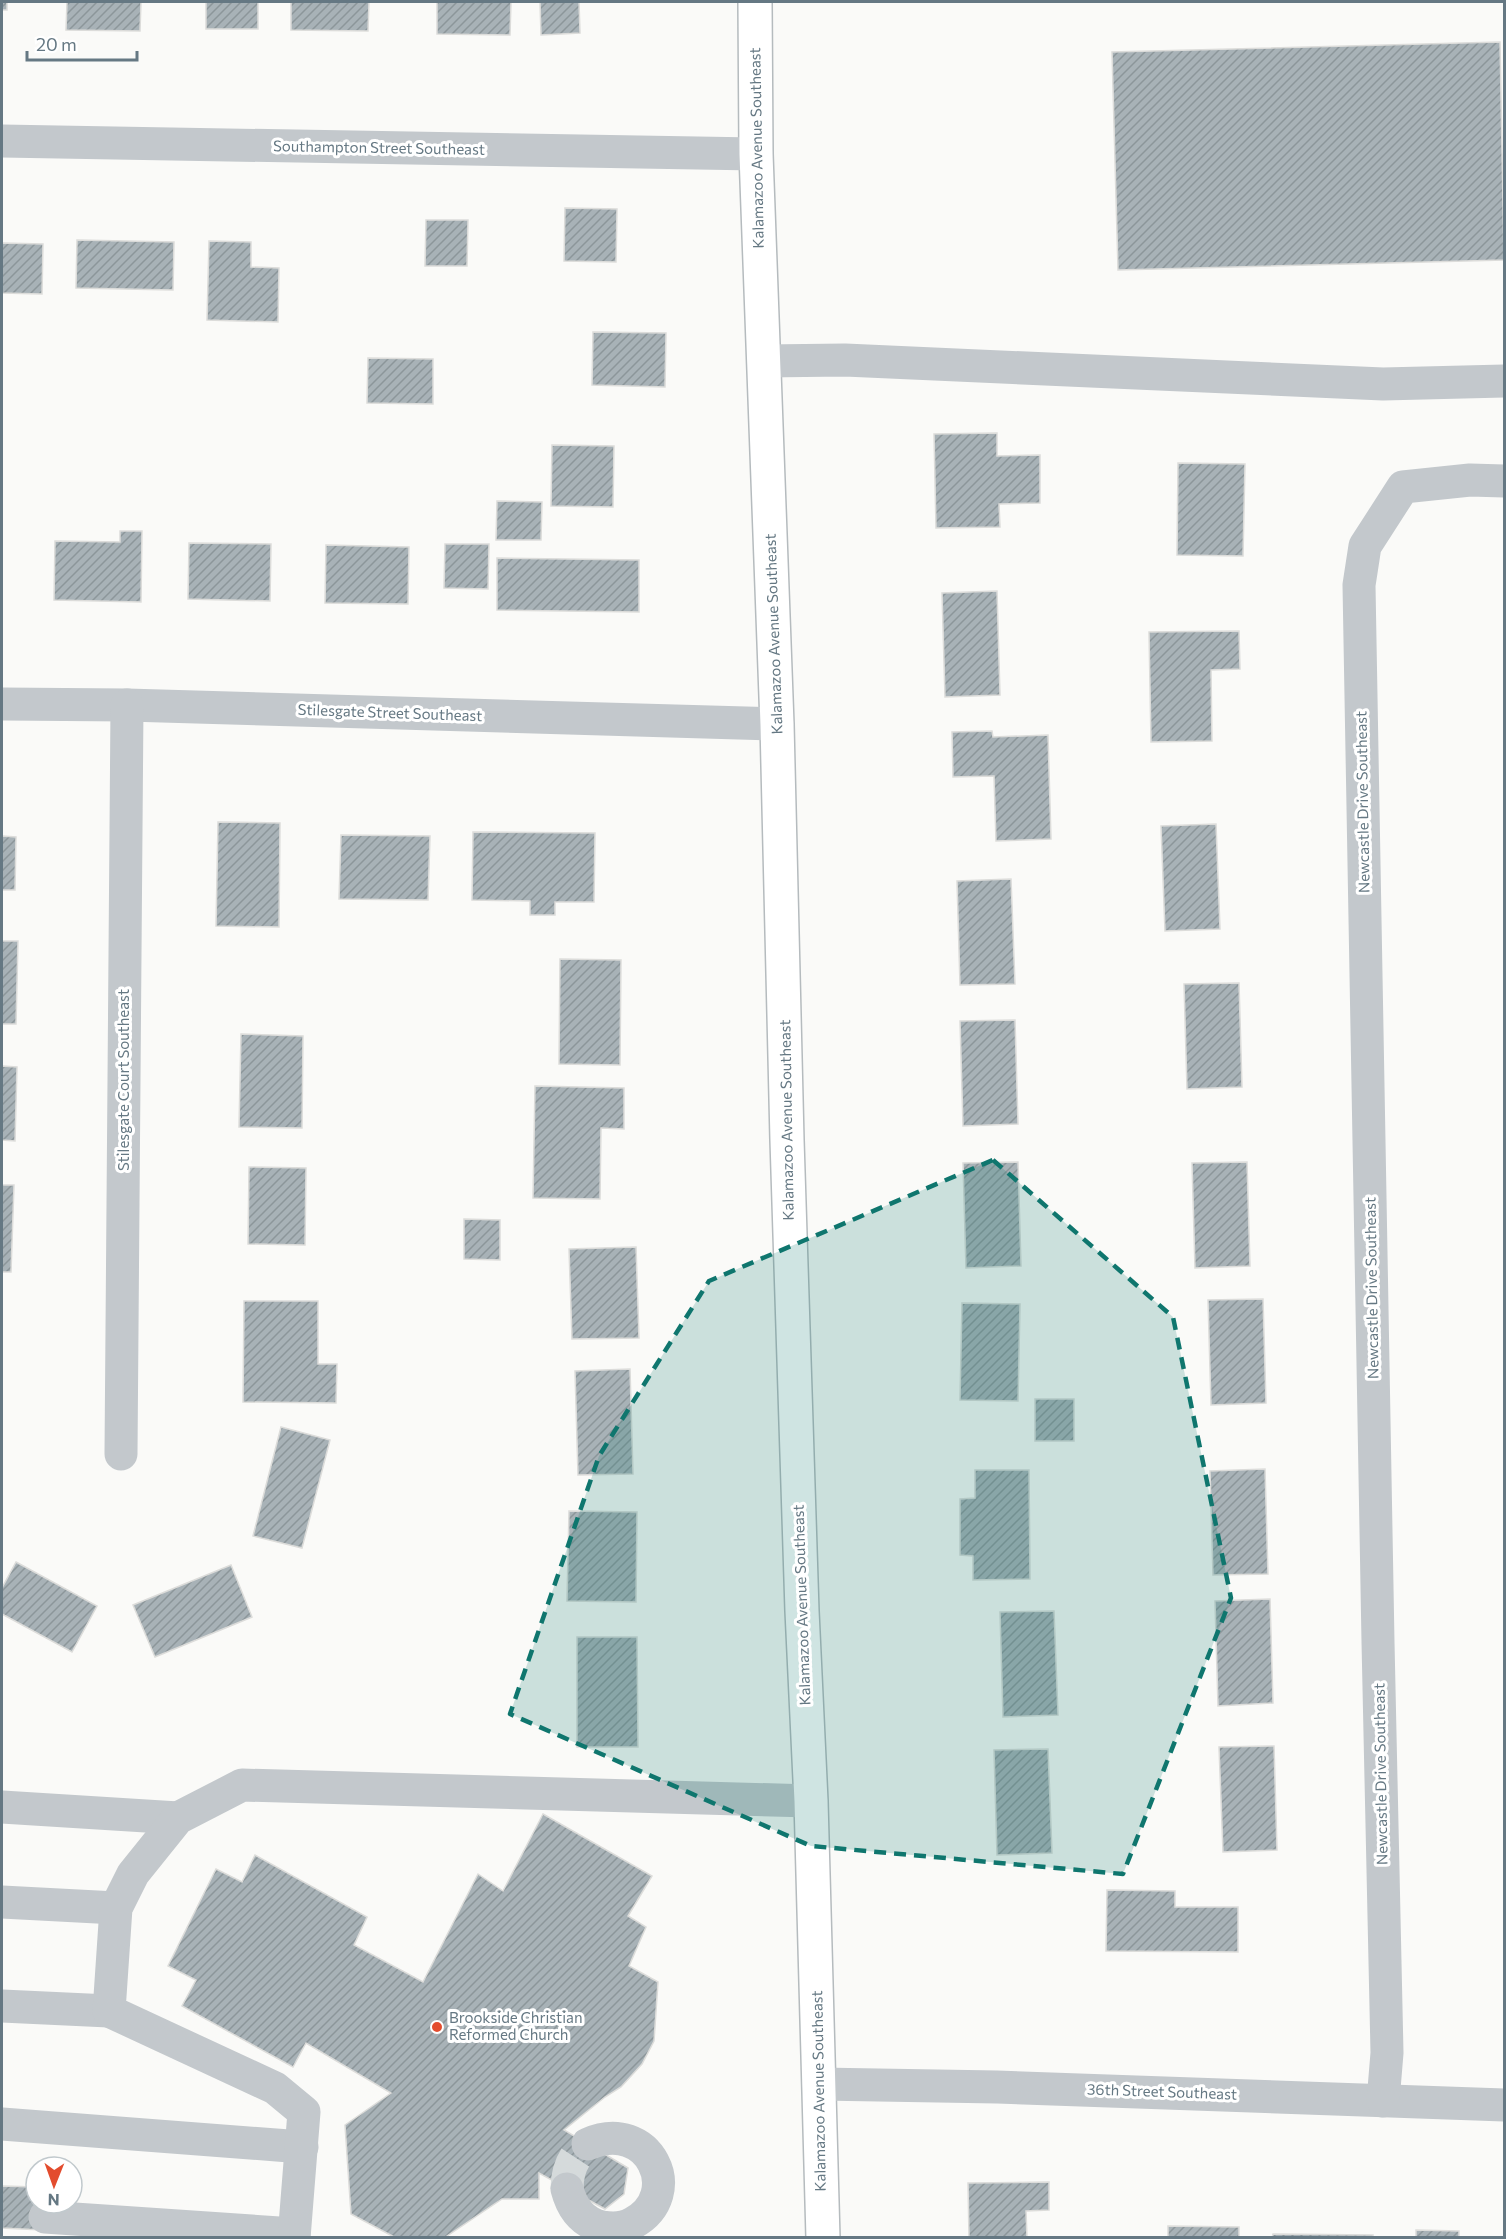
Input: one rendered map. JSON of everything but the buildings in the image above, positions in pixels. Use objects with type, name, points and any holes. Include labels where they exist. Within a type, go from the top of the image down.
[{"type":"main road","name":"Kalamazoo Avenue Southeast","points":[[754,2],[756,154],[777,724],[791,1277],[811,1801],[823,2238]]},
{"type":"street","name":"Southampton Street Southeast","points":[[2,141],[756,154]]},
{"type":"street","points":[[764,361],[845,360],[1383,384],[1504,381]]},
{"type":"street","name":"Newcastle Drive Southeast","points":[[1383,2101],[1387,2053],[1359,585],[1365,546],[1403,487],[1470,480],[1504,481]]},
{"type":"street","name":"Stilesgate Street Southeast","points":[[2,704],[127,705],[777,724]]},
{"type":"street","name":"Stilesgate Court Southeast","points":[[121,1454],[127,705]]},
{"type":"street","points":[[109,2011],[116,1908],[134,1875],[178,1818],[242,1785],[811,1801]]},
{"type":"street","points":[[2,1807],[178,1818]]},
{"type":"street","points":[[2,1902],[116,1908]]},
{"type":"street","points":[[2,2006],[109,2011],[275,2088],[304,2112],[294,2236],[45,2217]]},
{"type":"street","name":"36th Street Southeast","points":[[819,2084],[1008,2087],[1504,2105]]},
{"type":"street","points":[[2,2124],[302,2147]]},
{"type":"street","points":[[567,2189],[570,2202],[579,2215],[612,2233],[642,2219],[652,2207],[658,2191],[658,2175],[652,2160],[642,2148],[628,2140],[616,2138],[600,2139],[588,2144]]},
{"type":"highlighted area","points":[[993,1160],[1173,1317],[1231,1598],[1123,1874],[811,1846],[510,1714],[599,1456],[709,1281]]},
{"type":"tunnel","points":[[567,2189],[572,2164],[578,2153],[588,2144]]},
{"type":"place","name":"Brookside Christian Reformed Church","points":[[437,2027]]}]
